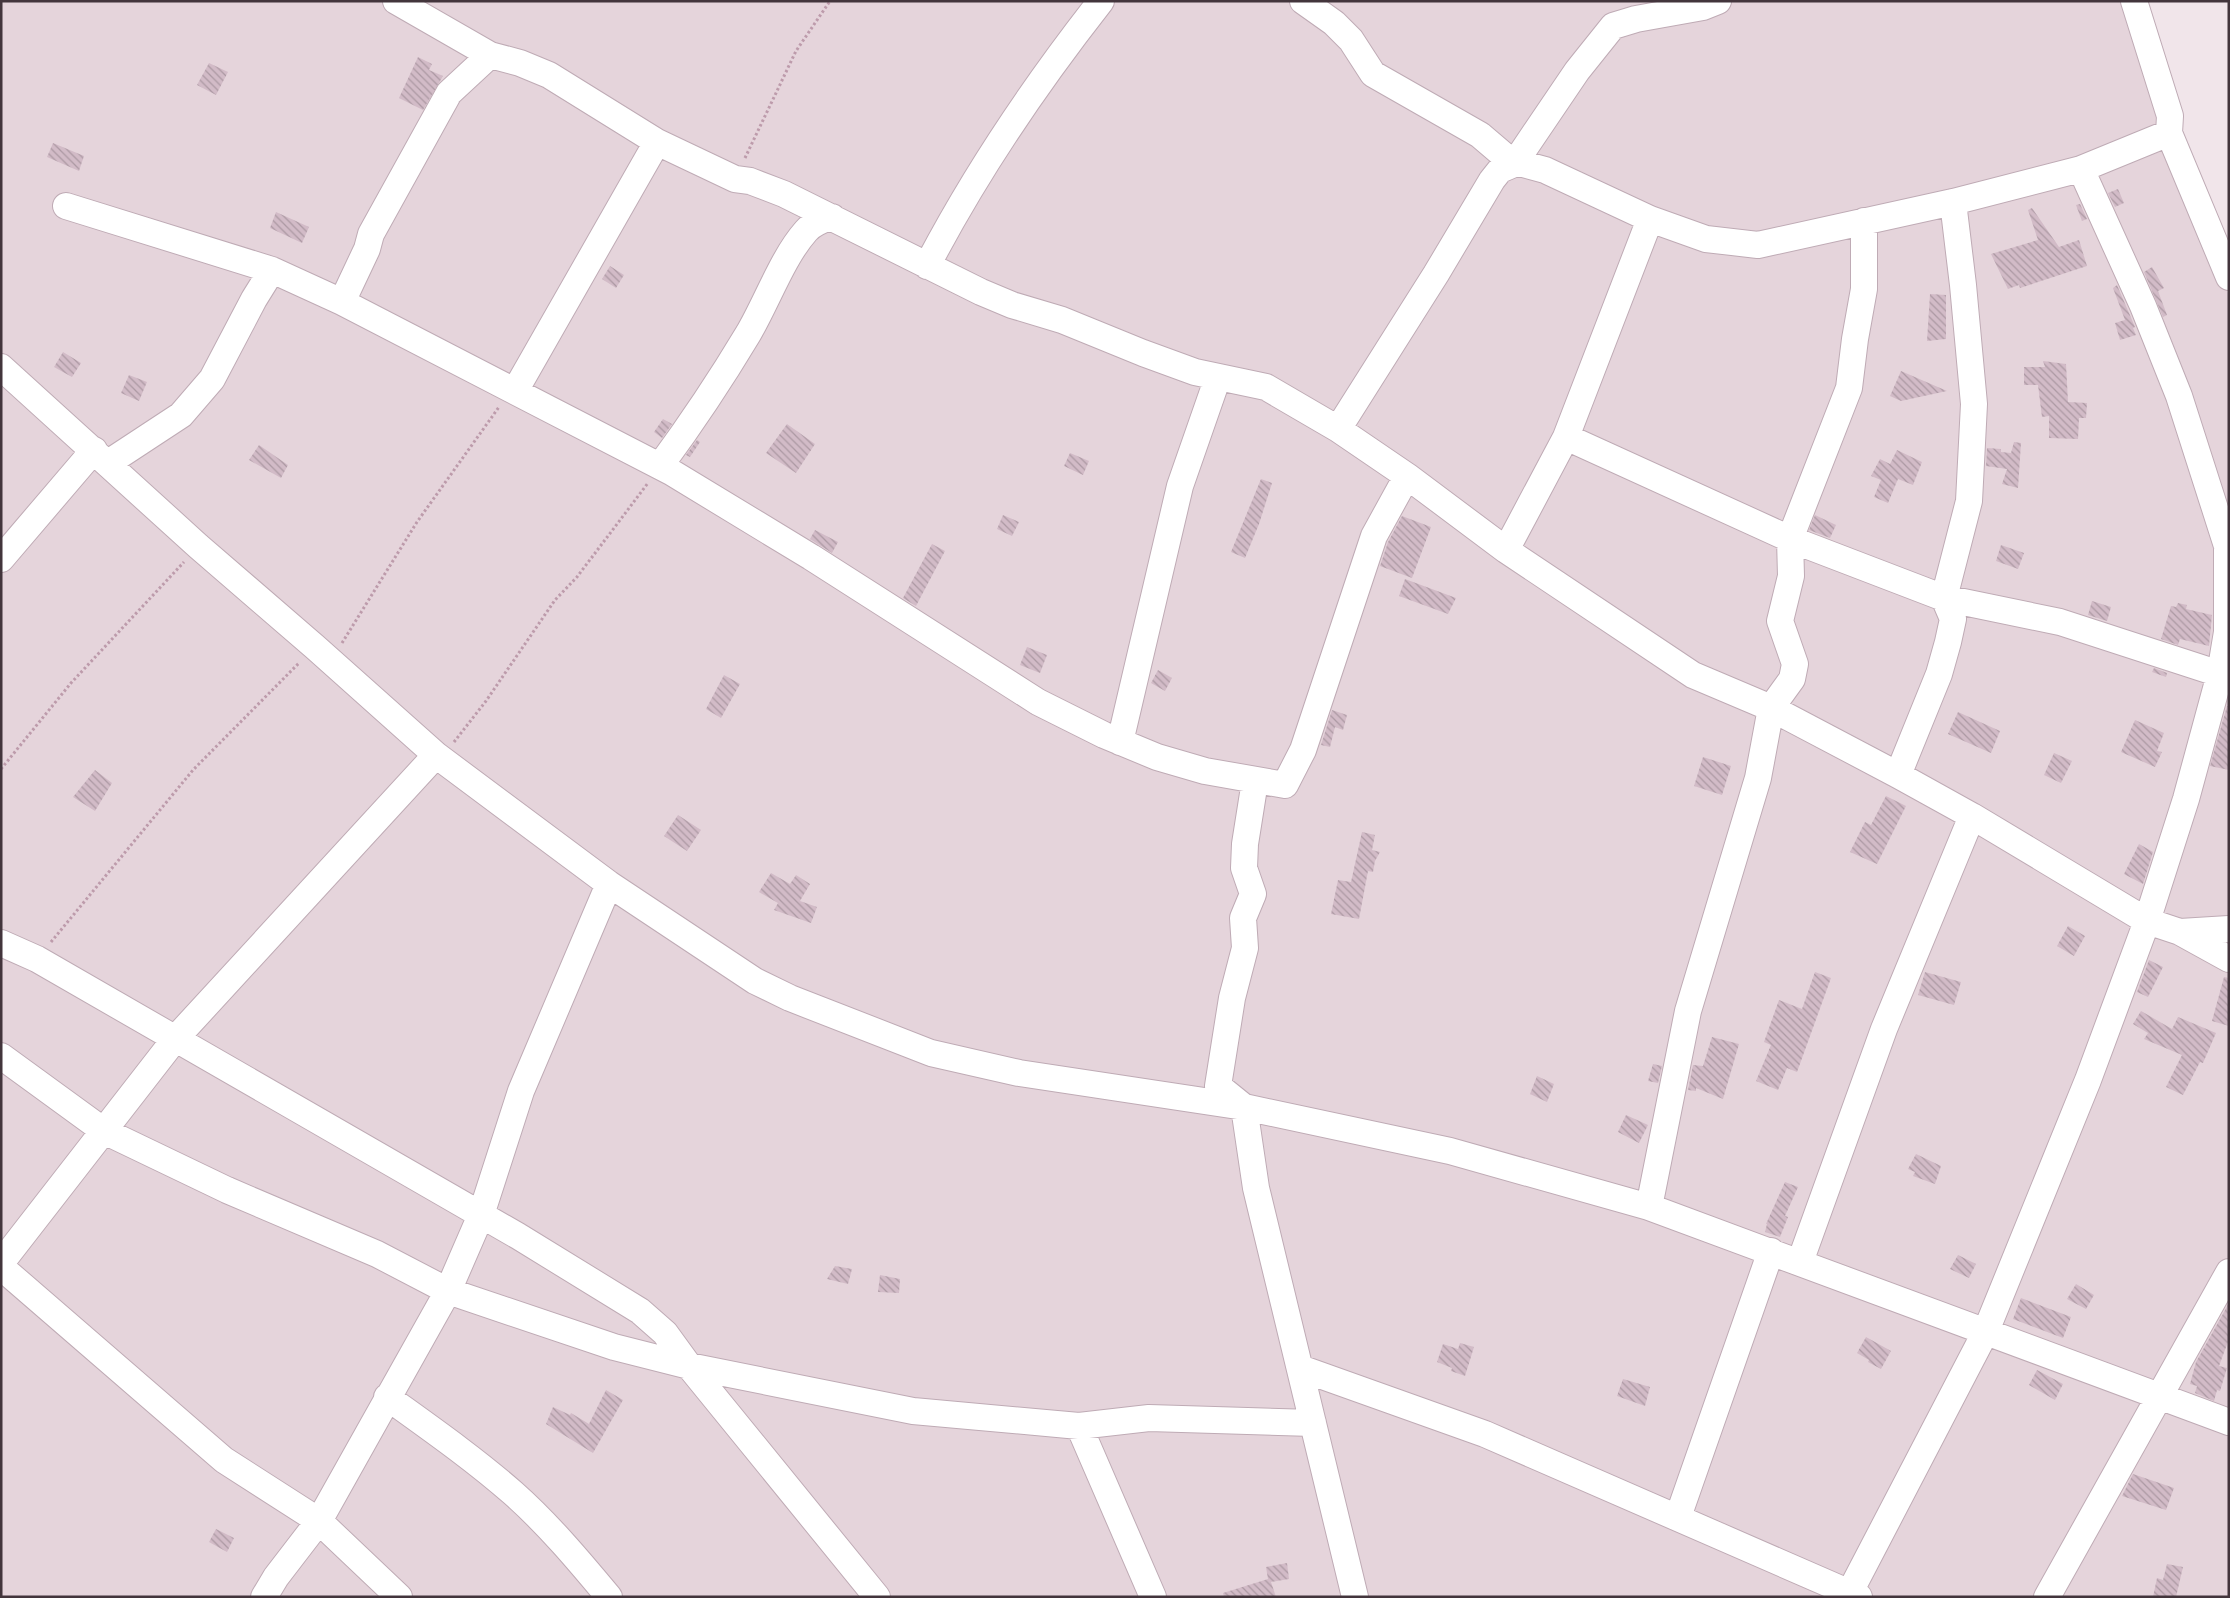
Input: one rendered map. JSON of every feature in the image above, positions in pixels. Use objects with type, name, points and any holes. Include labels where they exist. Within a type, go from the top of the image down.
[{"type":"street","points":[[396,1],[490,55],[520,63],[549,75],[657,142],[735,179],[750,181],[784,194],[885,242],[927,266],[1012,305],[1062,320],[1195,372],[1266,388],[1338,429],[1407,476],[1506,550],[1693,675],[1771,708],[1898,775],[1972,816],[2147,922],[2180,932],[2229,959]]},
{"type":"street","points":[[927,266],[956,212],[1008,127],[1062,50],[1100,1]]},
{"type":"street","points":[[1303,1],[1334,23],[1351,40],[1373,74],[1480,135],[1514,164]]},
{"type":"street","points":[[1514,164],[1577,71],[1613,26],[1636,18],[1703,7],[1718,1]]},
{"type":"street","points":[[2134,1],[2170,116],[2169,132],[2229,277]]},
{"type":"street","points":[[342,302],[367,249],[371,234],[449,93],[490,55]]},
{"type":"street","points":[[1338,429],[1436,274],[1492,180],[1500,170],[1514,164],[1523,164],[1545,170],[1650,219],[1706,239],[1758,245],[1953,202],[2082,169],[2169,132]]},
{"type":"street","points":[[515,391],[657,142]]},
{"type":"street","points":[[1300,1368],[1485,1434],[1678,1517],[1850,1595],[1986,1331],[2088,1080],[2147,922],[2225,674],[2228,546],[2179,396],[2143,306],[2082,169]]},
{"type":"street","points":[[1898,775],[1938,674],[1948,642],[1953,619],[1944,598],[1970,501],[1974,404],[1953,202]]},
{"type":"street","points":[[66,206],[272,270],[342,302],[660,466],[819,562],[1038,702],[1157,758],[1205,771],[1285,785],[1295,769],[1303,750],[1374,536],[1407,476]]},
{"type":"street","points":[[660,466],[682,436],[748,334],[790,254],[804,233],[813,224],[832,217]]},
{"type":"street","points":[[1506,550],[1566,437],[1650,219]]},
{"type":"street","points":[[1649,1207],[1688,1011],[1758,778],[1771,708],[1792,679],[1795,664],[1780,621],[1791,576],[1790,539],[1849,388],[1864,289],[1864,221]]},
{"type":"street","points":[[1,558],[101,456],[181,415],[188,408],[212,379],[254,299],[272,270]]},
{"type":"street","points":[[1,367],[198,546],[323,653],[438,757],[609,884],[755,981],[790,998],[931,1053],[1019,1073],[1244,1107],[1450,1151],[1649,1207],[1986,1331],[2159,1398],[2229,1422]]},
{"type":"street","points":[[1120,742],[1180,486],[1218,377]]},
{"type":"street","points":[[1566,437],[1790,539],[1944,598],[2060,622],[2225,674]]},
{"type":"street","points":[[1,1263],[175,1039],[438,757]]},
{"type":"street","points":[[1255,781],[1245,844],[1244,868],[1253,894],[1243,918],[1245,948],[1232,998],[1218,1086],[1244,1107],[1256,1188],[1355,1597]]},
{"type":"street","points":[[1800,1262],[1884,1029],[1972,816]]},
{"type":"street","points":[[264,1597],[276,1577],[319,1521],[448,1291],[481,1215],[522,1091],[609,884]]},
{"type":"street","points":[[2180,932],[2229,929]]},
{"type":"street","points":[[1,944],[36,959],[481,1215],[640,1311],[665,1333],[689,1366],[877,1597]]},
{"type":"street","points":[[1,1056],[104,1131],[226,1190],[377,1254],[448,1291],[614,1347],[689,1366],[913,1411],[1079,1426],[1149,1418],[1313,1423]]},
{"type":"street","points":[[1678,1517],[1771,1251]]},
{"type":"street","points":[[1,1267],[224,1460],[319,1521],[399,1597]]},
{"type":"street","points":[[2046,1597],[2229,1272]]},
{"type":"street","points":[[387,1397],[477,1462],[514,1494],[569,1549],[609,1597]]},
{"type":"street","points":[[1079,1426],[1153,1597]]},
{"type":"path","points":[[735,179],[796,51],[830,1]]},
{"type":"path","points":[[36,959],[193,770],[323,653],[343,643],[417,522],[506,396],[515,391]]},
{"type":"path","points":[[438,757],[486,701],[555,600],[577,577],[660,466]]},
{"type":"path","points":[[1,769],[71,683],[198,546]]},
{"type":"shaded area","points":[[1,1],[2130,1],[2169,133],[2229,296],[2229,1597],[1,1597]]},
{"type":"building","points":[[418,57],[432,64],[429,70],[443,76],[423,110],[399,98]]},
{"type":"building","points":[[209,63],[228,72],[216,95],[197,85]]},
{"type":"building","points":[[53,143],[84,156],[79,171],[47,157]]},
{"type":"building","points":[[2118,189],[2124,203],[2115,207],[2108,193]]},
{"type":"building","points":[[2080,204],[2087,219],[2082,221],[2076,205]]},
{"type":"building","points":[[2032,208],[2059,247],[2079,240],[2087,266],[2020,288],[2019,285],[2008,289],[1991,254],[2038,240],[2028,210]]},
{"type":"building","points":[[276,212],[309,227],[302,243],[270,228]]},
{"type":"building","points":[[610,266],[624,275],[616,288],[602,279]]},
{"type":"building","points":[[2152,267],[2164,288],[2158,291],[2167,315],[2163,317],[2144,272]]},
{"type":"building","points":[[2117,285],[2135,327],[2133,328],[2136,335],[2120,340],[2115,323],[2125,320],[2113,288]]},
{"type":"building","points":[[1930,294],[1946,295],[1946,339],[1927,341]]},
{"type":"building","points":[[63,352],[81,363],[72,377],[54,367]]},
{"type":"building","points":[[2043,361],[2066,364],[2068,402],[2087,403],[2086,418],[2079,418],[2078,439],[2049,438],[2049,416],[2042,417],[2038,385],[2024,385],[2024,367],[2045,367]]},
{"type":"building","points":[[1901,371],[1947,391],[1901,401],[1890,396]]},
{"type":"building","points":[[129,375],[147,382],[139,401],[121,393]]},
{"type":"building","points":[[663,419],[672,424],[662,438],[654,432]]},
{"type":"building","points":[[787,424],[815,444],[796,473],[766,453]]},
{"type":"building","points":[[697,440],[700,442],[690,457],[686,455]]},
{"type":"building","points":[[2014,442],[2021,443],[2018,488],[2002,484],[2007,469],[1986,466],[1987,448],[2001,449],[2001,452],[2011,453]]},
{"type":"building","points":[[259,445],[288,465],[281,478],[249,460]]},
{"type":"building","points":[[1897,450],[1922,462],[1913,485],[1898,479],[1888,503],[1874,497],[1881,480],[1871,476],[1880,459],[1890,464]]},
{"type":"building","points":[[1070,453],[1089,461],[1083,475],[1064,466]]},
{"type":"building","points":[[1261,479],[1272,483],[1259,524],[1245,558],[1231,552]]},
{"type":"building","points":[[1003,515],[1019,522],[1012,536],[997,529]]},
{"type":"building","points":[[1815,515],[1836,525],[1830,538],[1809,530]]},
{"type":"building","points":[[1402,516],[1431,527],[1412,578],[1380,566],[1388,542]]},
{"type":"building","points":[[815,530],[838,542],[832,553],[810,539]]},
{"type":"building","points":[[932,544],[945,551],[916,606],[903,598]]},
{"type":"building","points":[[2001,545],[2024,553],[2018,569],[1996,561]]},
{"type":"building","points":[[1405,579],[1456,598],[1448,614],[1399,596]]},
{"type":"building","points":[[2092,601],[2111,607],[2107,621],[2088,615]]},
{"type":"building","points":[[2178,603],[2187,605],[2186,609],[2212,615],[2209,646],[2180,639],[2178,645],[2161,639],[2171,606],[2176,607]]},
{"type":"building","points":[[1027,647],[1047,655],[1040,673],[1020,665]]},
{"type":"building","points":[[2154,668],[2167,673],[2166,677],[2152,672]]},
{"type":"building","points":[[1158,670],[1172,678],[1165,691],[1151,683]]},
{"type":"building","points":[[724,675],[740,684],[721,718],[706,709]]},
{"type":"building","points":[[2227,706],[2229,706],[2229,770],[2210,766]]},
{"type":"building","points":[[1332,710],[1347,715],[1343,730],[1335,727],[1330,747],[1321,745]]},
{"type":"building","points":[[1958,712],[2000,731],[1991,753],[1948,734]]},
{"type":"building","points":[[2135,720],[2164,733],[2157,751],[2162,752],[2155,767],[2121,752]]},
{"type":"building","points":[[2054,753],[2072,761],[2061,783],[2044,775]]},
{"type":"building","points":[[1703,757],[1731,766],[1722,795],[1694,786]]},
{"type":"building","points":[[95,770],[112,783],[95,811],[73,797]]},
{"type":"building","points":[[1886,796],[1906,806],[1877,864],[1850,852],[1865,822],[1871,825]]},
{"type":"building","points":[[678,815],[701,830],[687,851],[664,836]]},
{"type":"building","points":[[1362,832],[1375,835],[1372,850],[1380,852],[1375,861],[1373,872],[1368,871],[1359,919],[1331,914],[1338,880],[1351,882]]},
{"type":"building","points":[[2139,844],[2153,852],[2143,884],[2124,874]]},
{"type":"building","points":[[771,873],[790,884],[796,875],[810,884],[800,901],[817,907],[811,923],[774,910],[778,903],[759,892]]},
{"type":"building","points":[[2068,926],[2085,936],[2074,956],[2057,946]]},
{"type":"building","points":[[2149,960],[2163,967],[2148,997],[2137,992]]},
{"type":"building","points":[[1815,972],[1831,978],[1797,1072],[1787,1068],[1778,1090],[1756,1081],[1771,1045],[1764,1042],[1779,1000],[1802,1009]]},
{"type":"building","points":[[1925,972],[1961,982],[1954,1005],[1918,995]]},
{"type":"building","points":[[2224,977],[2229,978],[2229,1026],[2212,1021]]},
{"type":"building","points":[[2141,1011],[2172,1029],[2178,1017],[2216,1033],[2203,1063],[2200,1062],[2183,1095],[2166,1087],[2182,1055],[2144,1039],[2148,1033],[2133,1024]]},
{"type":"building","points":[[1712,1037],[1739,1044],[1723,1099],[1696,1088],[1696,1091],[1688,1090],[1693,1065],[1703,1066]]},
{"type":"building","points":[[1653,1064],[1662,1066],[1658,1083],[1648,1081]]},
{"type":"building","points":[[1537,1076],[1554,1084],[1547,1102],[1530,1094]]},
{"type":"building","points":[[1626,1115],[1648,1125],[1639,1143],[1618,1132]]},
{"type":"building","points":[[1916,1154],[1941,1166],[1935,1184],[1913,1176],[1915,1172],[1908,1169]]},
{"type":"building","points":[[1785,1182],[1798,1187],[1785,1216],[1788,1217],[1780,1237],[1765,1232],[1766,1224]]},
{"type":"building","points":[[1958,1255],[1976,1264],[1969,1278],[1950,1269]]},
{"type":"building","points":[[835,1266],[852,1269],[848,1284],[827,1279]]},
{"type":"building","points":[[880,1275],[900,1279],[899,1293],[878,1292]]},
{"type":"building","points":[[2076,1284],[2094,1295],[2086,1309],[2067,1299]]},
{"type":"building","points":[[2021,1298],[2071,1317],[2063,1338],[2013,1319]]},
{"type":"building","points":[[2229,1303],[2229,1339],[2219,1366],[2227,1368],[2220,1391],[2217,1390],[2214,1401],[2195,1393],[2197,1386],[2190,1384],[2196,1362]]},
{"type":"building","points":[[1866,1337],[1891,1351],[1881,1369],[1857,1353]]},
{"type":"building","points":[[1460,1343],[1474,1347],[1465,1376],[1451,1371],[1452,1368],[1437,1362],[1443,1344],[1458,1349]]},
{"type":"building","points":[[2037,1370],[2063,1384],[2055,1400],[2029,1385]]},
{"type":"building","points":[[1623,1379],[1650,1387],[1645,1406],[1617,1396]]},
{"type":"building","points":[[606,1390],[623,1400],[593,1453],[546,1424],[553,1407],[570,1415],[571,1413],[589,1424]]},
{"type":"building","points":[[2133,1474],[2174,1488],[2166,1510],[2122,1496]]},
{"type":"building","points":[[216,1529],[234,1538],[227,1552],[209,1542]]},
{"type":"building","points":[[1287,1563],[1289,1579],[1271,1582],[1276,1597],[1224,1597],[1223,1593],[1268,1579],[1266,1567]]},
{"type":"building","points":[[2167,1564],[2183,1567],[2176,1597],[2153,1597],[2157,1578],[2163,1580]]}]
